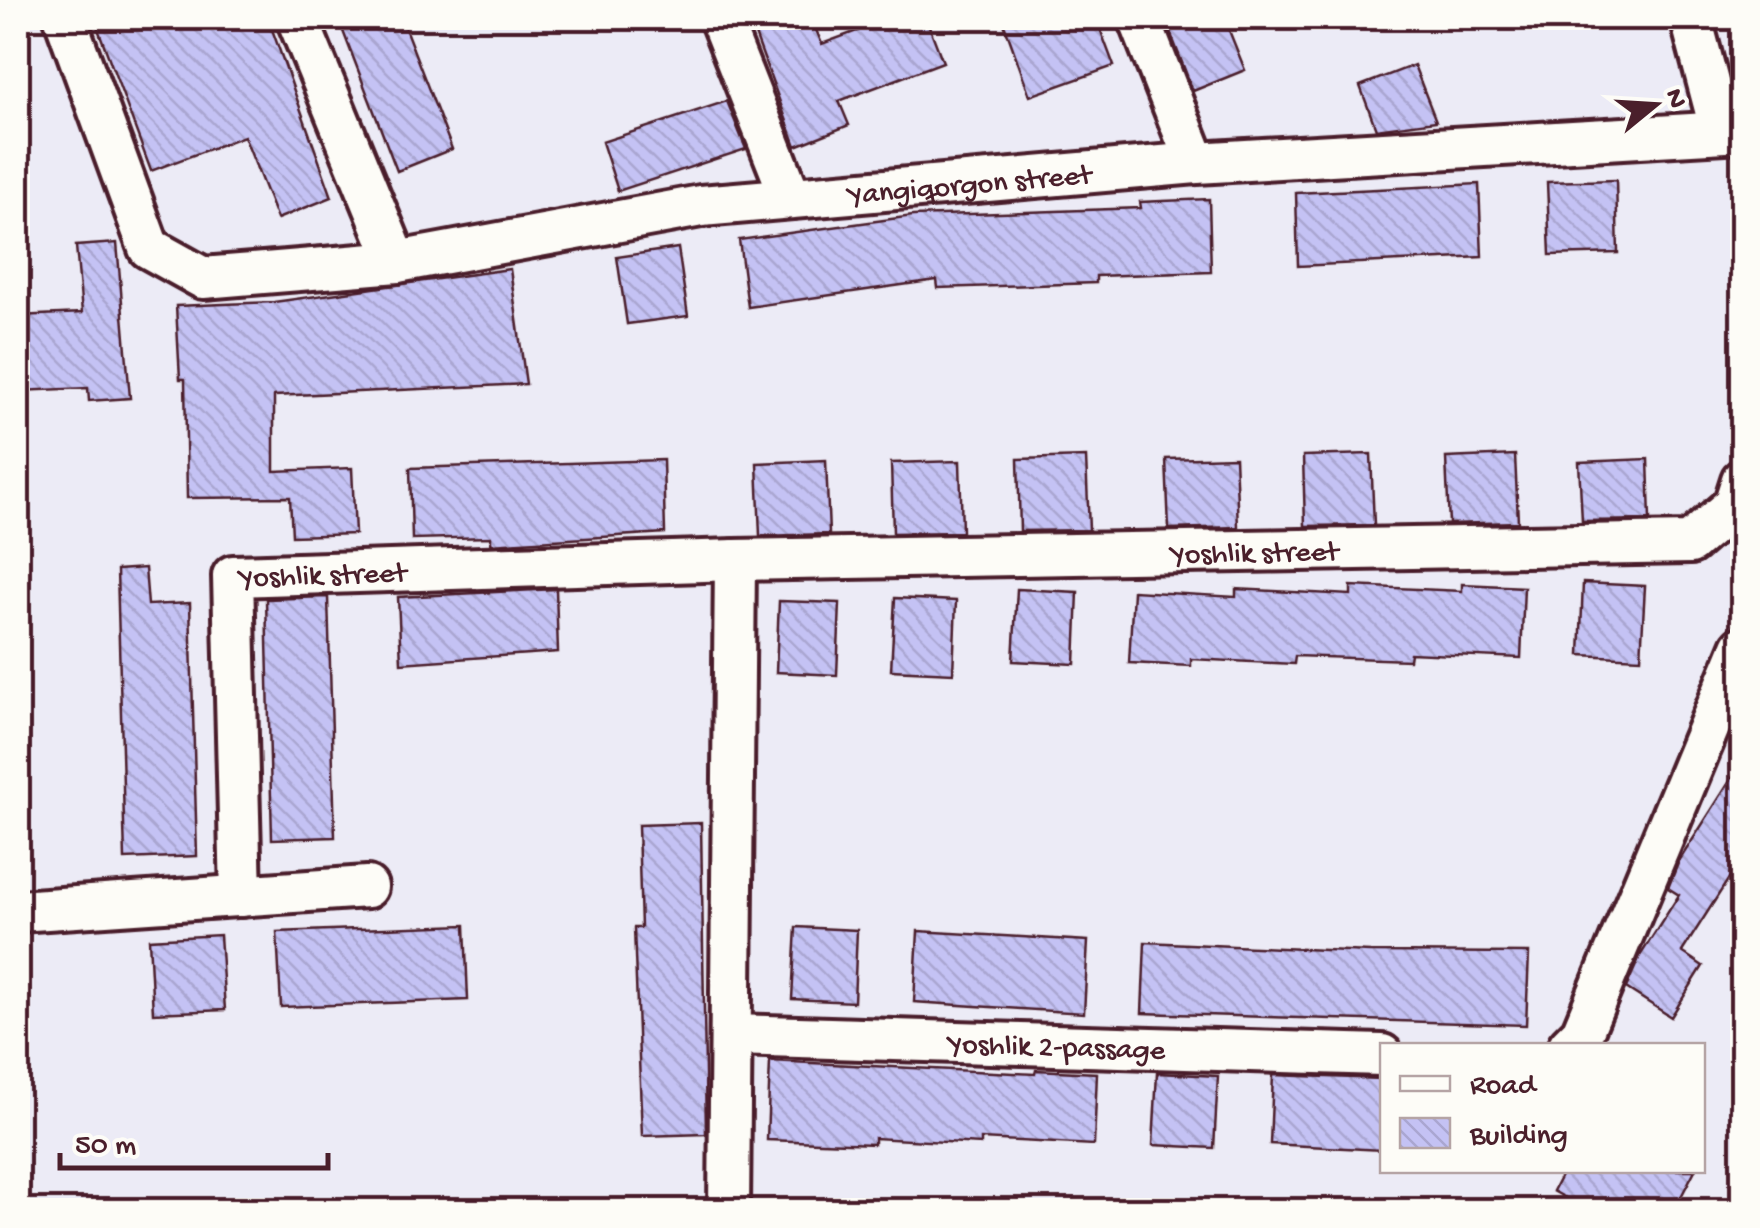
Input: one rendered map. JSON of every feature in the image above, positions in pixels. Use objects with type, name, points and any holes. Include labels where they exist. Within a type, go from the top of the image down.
[{"type":"street","name":"Yangiqorgon street","points":[[66,18],[149,248],[204,278],[398,262],[701,206],[1196,164],[1732,132]]},
{"type":"street","points":[[297,18],[398,262]]},
{"type":"street","points":[[720,18],[791,198]]},
{"type":"street","points":[[1139,18],[1196,164]]},
{"type":"street","points":[[1691,18],[1732,132]]},
{"type":"street","name":"Yoshlik street","points":[[241,896],[232,576],[735,560],[1690,543],[1740,497]]},
{"type":"street","points":[[729,1210],[735,560]]},
{"type":"street","points":[[1572,1043],[1582,1033],[1742,647]]},
{"type":"street","points":[[18,911],[367,886]]},
{"type":"street","name":"Yoshlik 2-passage","points":[[732,1035],[1380,1055]]},
{"type":"building","points":[[94,18],[268,18],[332,197],[277,219],[244,136],[151,171]]},
{"type":"building","points":[[338,18],[401,18],[452,149],[397,171]]},
{"type":"building","points":[[749,18],[811,18],[822,44],[892,18],[926,18],[943,62],[839,101],[849,125],[796,146]]},
{"type":"building","points":[[1002,18],[1096,18],[1114,66],[1030,96]]},
{"type":"building","points":[[1199,18],[1224,18],[1245,70],[1193,91],[1169,29]]},
{"type":"building","points":[[1414,65],[1436,121],[1376,129],[1360,86]]},
{"type":"building","points":[[727,101],[746,149],[618,191],[602,142]]},
{"type":"building","points":[[1616,180],[1618,253],[1550,255],[1547,182]]},
{"type":"building","points":[[1479,184],[1482,257],[1298,266],[1296,193]]},
{"type":"building","points":[[1209,199],[1211,272],[1096,276],[1096,283],[938,288],[937,280],[748,307],[739,240],[913,216],[1141,208],[1140,202]]},
{"type":"building","points":[[117,243],[130,398],[89,401],[88,388],[18,391],[18,316],[82,313],[76,246]]},
{"type":"building","points":[[678,248],[688,316],[627,324],[617,257]]},
{"type":"building","points":[[510,269],[526,384],[274,396],[274,471],[352,468],[355,534],[292,536],[290,497],[187,498],[185,379],[180,379],[176,306],[274,302]]},
{"type":"building","points":[[1371,454],[1374,525],[1305,526],[1303,456]]},
{"type":"building","points":[[1515,455],[1518,522],[1449,524],[1446,458]]},
{"type":"building","points":[[1086,457],[1089,530],[1020,531],[1018,459]]},
{"type":"building","points":[[1235,457],[1238,527],[1169,529],[1166,459]]},
{"type":"building","points":[[1648,459],[1650,520],[1582,521],[1579,462]]},
{"type":"building","points":[[663,460],[665,533],[491,544],[491,537],[412,539],[410,468]]},
{"type":"building","points":[[826,460],[829,534],[760,536],[757,463]]},
{"type":"building","points":[[960,461],[962,532],[893,533],[891,463]]},
{"type":"building","points":[[145,568],[148,605],[190,603],[197,856],[125,859],[117,570]]},
{"type":"building","points":[[1583,583],[1645,586],[1641,658],[1580,655]]},
{"type":"building","points":[[1462,584],[1524,587],[1521,658],[1410,653],[1409,660],[1295,656],[1294,664],[1191,659],[1191,666],[1129,663],[1133,591],[1236,597],[1236,589],[1351,595],[1351,586],[1462,591]]},
{"type":"building","points":[[556,589],[558,652],[401,663],[398,597]]},
{"type":"building","points":[[1017,589],[1078,592],[1075,664],[1013,661]]},
{"type":"building","points":[[328,597],[335,837],[272,839],[266,599]]},
{"type":"building","points":[[895,598],[956,601],[953,673],[891,670]]},
{"type":"building","points":[[779,601],[840,603],[837,675],[776,672]]},
{"type":"building","points":[[1742,762],[1742,858],[1682,952],[1703,966],[1671,1017],[1626,988],[1640,956],[1679,895],[1668,888],[1679,861]]},
{"type":"building","points":[[701,823],[706,1134],[642,1136],[634,928],[641,928],[638,825]]},
{"type":"building","points":[[465,925],[468,1000],[281,1007],[277,932]]},
{"type":"building","points":[[796,927],[857,930],[854,1002],[792,999]]},
{"type":"building","points":[[918,931],[1088,941],[1084,1013],[914,1002]]},
{"type":"building","points":[[220,935],[225,1010],[153,1013],[149,939]]},
{"type":"building","points":[[1145,942],[1370,952],[1529,953],[1526,1025],[1142,1013]]},
{"type":"building","points":[[770,1061],[1035,1074],[1036,1070],[1097,1073],[1094,1145],[981,1139],[981,1144],[874,1138],[874,1144],[767,1140]]},
{"type":"building","points":[[1157,1073],[1218,1076],[1214,1148],[1153,1145]]},
{"type":"building","points":[[1273,1075],[1380,1079],[1380,1150],[1270,1144]]},
{"type":"building","points":[[1562,1173],[1693,1173],[1674,1210],[1588,1210],[1553,1191]]}]
